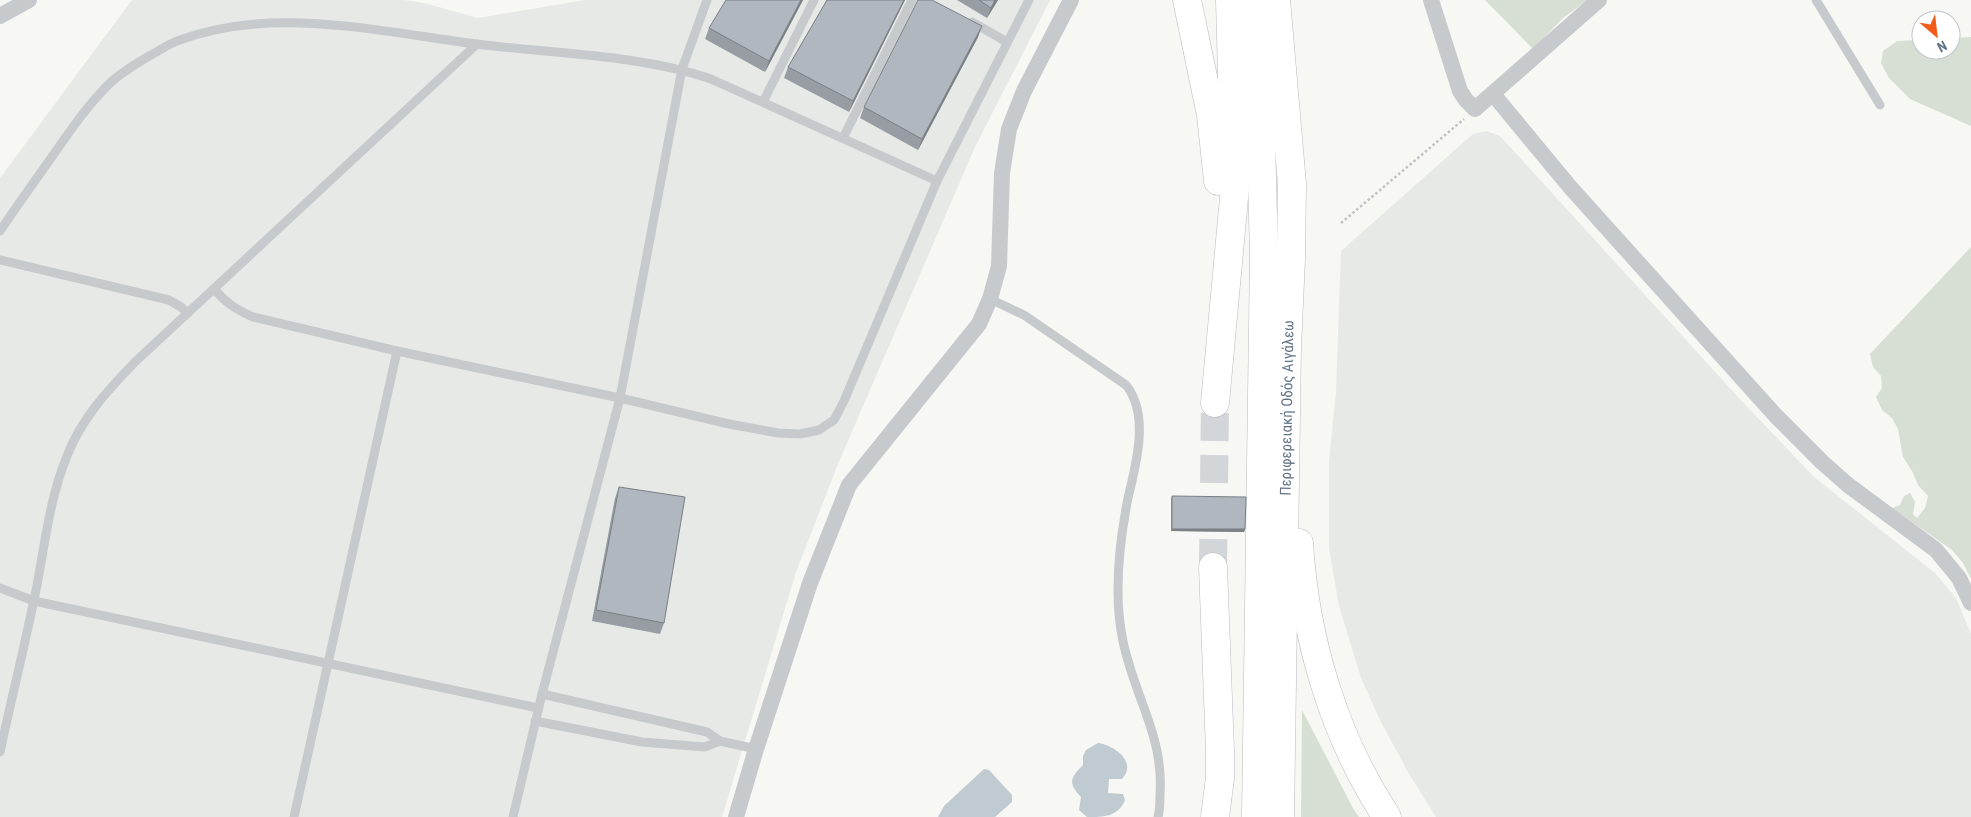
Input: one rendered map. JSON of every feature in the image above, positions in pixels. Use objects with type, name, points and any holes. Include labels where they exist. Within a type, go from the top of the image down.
[{"type":"highway","points":[[1188,0],[1211,115],[1218,175],[1218,360]]},
{"type":"highway","points":[[1215,403],[1235,187],[1230,0]]},
{"type":"highway","name":"Περιφερειακή Οδός Αιγάλεω","points":[[1251,0],[1260,102],[1264,255],[1256,817]]},
{"type":"highway","name":"Περιφερειακή Οδός Αιγάλεω","points":[[1276,0],[1292,184],[1287,347],[1280,817]]},
{"type":"highway","points":[[1283,93],[1290,56],[1285,0]]},
{"type":"highway","points":[[1287,347],[1296,424],[1296,505],[1299,547],[1311,629],[1323,678],[1342,734],[1372,794],[1387,817]]},
{"type":"highway","points":[[1213,567],[1220,751],[1220,778],[1215,817]]},
{"type":"street","points":[[0,16],[29,0]]},
{"type":"street","points":[[736,817],[810,583],[849,485],[979,324],[990,299],[998,266],[1002,172],[1009,129],[1024,91],[1071,0]]},
{"type":"street","points":[[1431,0],[1460,91],[1475,109],[1600,0]]},
{"type":"street","points":[[1493,94],[1581,200],[1780,421],[1848,485],[1936,550],[1959,578],[1971,603]]},
{"type":"lane","points":[[513,817],[538,708],[620,398],[682,69],[706,0]]},
{"type":"lane","points":[[763,102],[814,0]]},
{"type":"lane","points":[[843,138],[912,0]]},
{"type":"lane","points":[[214,289],[236,310],[253,317],[397,351],[778,433],[800,434],[819,430],[834,420],[844,401],[938,181],[1029,0]]},
{"type":"lane","points":[[1816,0],[1880,105]]},
{"type":"lane","points":[[965,18],[1007,42]]},
{"type":"lane","points":[[0,231],[84,111],[110,83],[140,61],[178,40],[211,30],[253,23],[293,23],[352,28],[650,63],[682,69],[711,79],[938,181]]},
{"type":"lane","points":[[0,752],[56,490],[67,456],[82,426],[106,392],[135,362],[477,44]]},
{"type":"lane","points":[[0,260],[169,300],[188,313]]},
{"type":"lane","points":[[990,299],[1024,315],[1126,385],[1133,394],[1138,408],[1137,451],[1124,520],[1119,567],[1120,629],[1136,688],[1155,736],[1160,758],[1161,786],[1158,817]]},
{"type":"lane","points":[[294,817],[397,351]]},
{"type":"lane","points":[[0,588],[34,600],[538,708]]},
{"type":"lane","points":[[542,694],[707,732],[720,741],[756,749]]},
{"type":"lane","points":[[535,721],[642,742],[705,747],[720,741]]},
{"type":"path","points":[[1341,223],[1475,109]]},
{"type":"shaded area","points":[[132,0],[404,0],[424,3],[478,18],[585,0],[1050,0],[975,147],[838,464],[796,572],[722,817],[0,817],[0,178]]},
{"type":"shaded area","points":[[1485,0],[1588,0],[1563,18],[1533,49]]},
{"type":"shaded area","points":[[1971,37],[1971,126],[1910,99],[1889,78],[1881,63],[1883,51],[1897,41],[1911,40],[1911,60],[1961,60],[1961,38]]},
{"type":"shaded area","points":[[1487,131],[1500,136],[1738,397],[1814,477],[1935,573],[1956,598],[1971,634],[1971,817],[1436,817],[1409,774],[1380,720],[1361,678],[1339,606],[1329,548],[1329,461],[1336,392],[1341,251],[1473,134]]},
{"type":"shaded area","points":[[1971,247],[1971,579],[1963,563],[1952,550],[1892,508],[1900,505],[1904,496],[1910,493],[1915,502],[1913,514],[1917,518],[1925,508],[1928,496],[1918,485],[1903,457],[1898,429],[1892,418],[1882,410],[1876,397],[1882,388],[1881,376],[1873,367],[1870,354]]},
{"type":"shaded area","points":[[1302,710],[1354,810],[1359,817],[1301,817]]},
{"type":"shaded area","points":[[1098,743],[1111,747],[1122,755],[1126,761],[1126,773],[1122,779],[1109,779],[1108,793],[1123,794],[1125,800],[1118,810],[1110,815],[1087,817],[1079,810],[1081,797],[1074,788],[1072,780],[1083,765],[1083,756],[1086,750]]},
{"type":"shaded area","points":[[984,769],[989,770],[1012,795],[1012,802],[995,817],[938,817],[944,806]]},
{"type":"building","points":[[726,0],[801,0],[769,61],[709,28]]},
{"type":"building","points":[[827,0],[904,0],[853,101],[788,67]]},
{"type":"building","points":[[918,0],[932,0],[982,26],[922,139],[864,107]]},
{"type":"building","points":[[979,0],[995,0],[991,8]]},
{"type":"building","points":[[619,487],[685,497],[664,623],[596,610]]},
{"type":"building","points":[[1172,496],[1246,497],[1245,529],[1172,529]]},
{"type":"tunnel","points":[[1213,567],[1215,403]]}]
